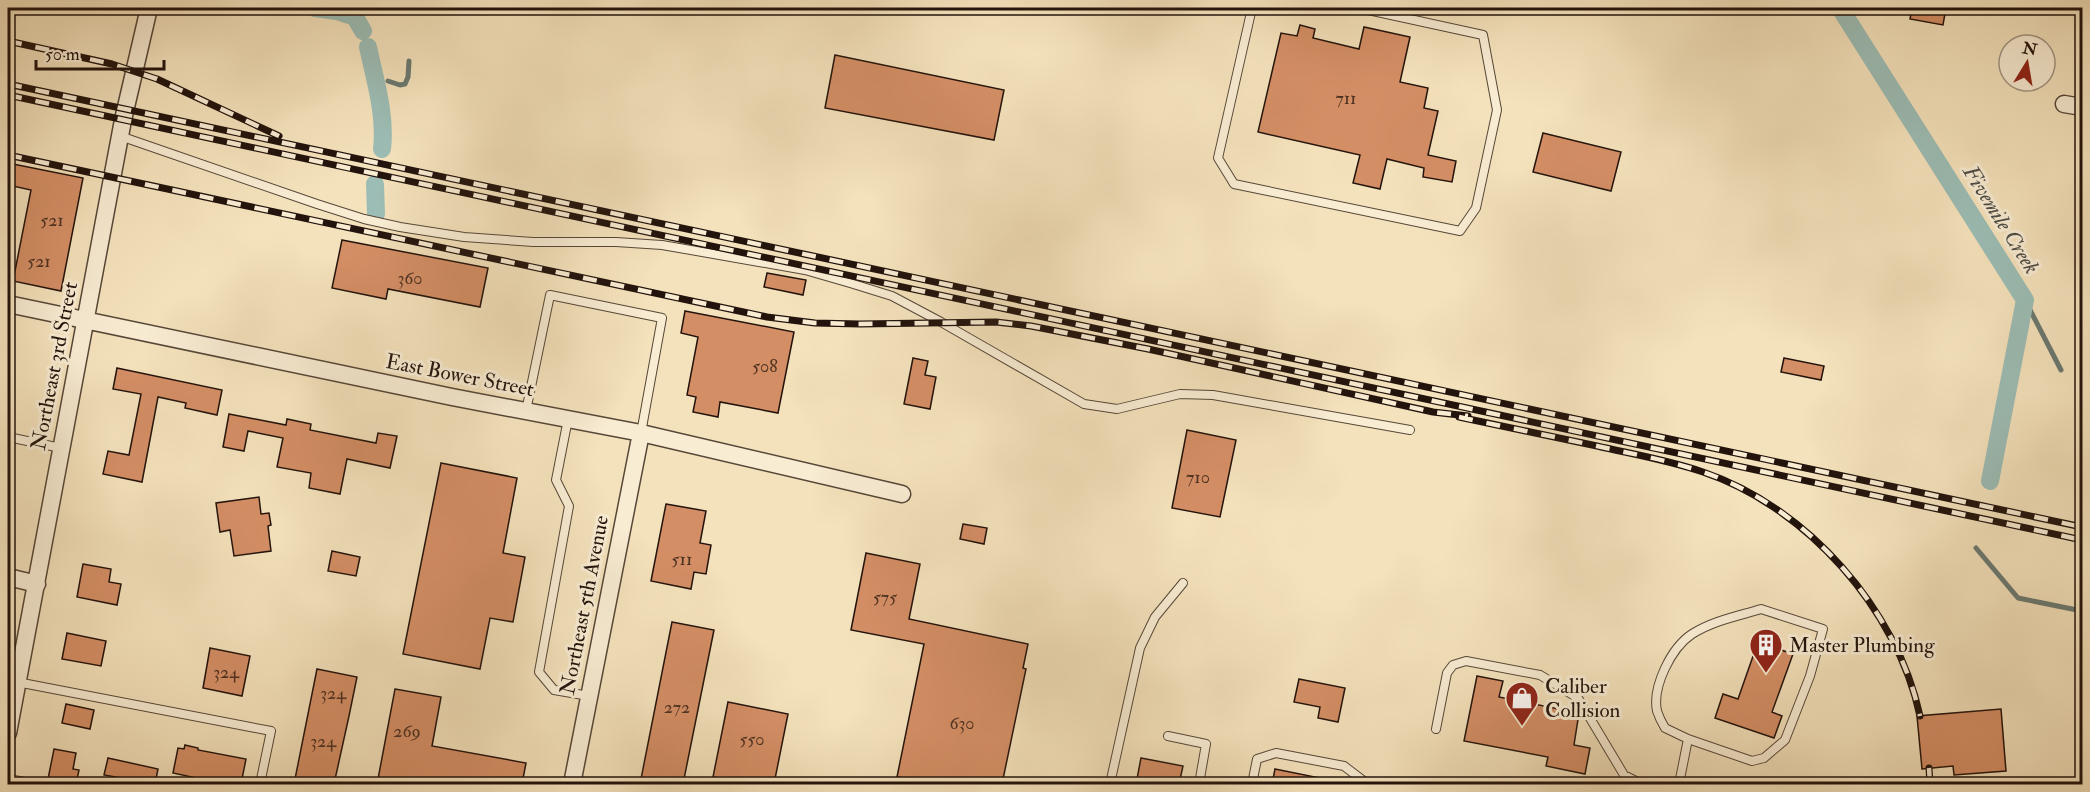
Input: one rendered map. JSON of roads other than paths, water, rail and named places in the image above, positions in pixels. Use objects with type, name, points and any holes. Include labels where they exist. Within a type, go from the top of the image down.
[{"type":"street","name":"Northeast 3rd Street","points":[[8,733],[9,713],[36,584],[120,136],[149,8]]},
{"type":"street","points":[[2064,104],[2082,107]]},
{"type":"street","name":"East Bower Street","points":[[8,304],[641,434],[902,494]]},
{"type":"street","name":"Northeast 5th Avenue","points":[[572,784],[641,434]]},
{"type":"street","points":[[8,577],[36,584]]},
{"type":"lane","points":[[1252,8],[1218,158],[1234,184],[1460,231],[1476,208],[1497,110],[1484,35],[1359,8]]},
{"type":"lane","points":[[2082,134],[2080,141],[2082,162]]},
{"type":"lane","points":[[120,136],[364,219],[464,237],[532,242],[616,242],[662,245],[805,270],[892,296],[1084,404],[1117,409],[1180,394],[1213,395],[1410,430]]},
{"type":"lane","points":[[526,411],[550,295],[662,318],[641,434]]},
{"type":"lane","points":[[568,419],[556,480],[569,506],[539,672],[554,690],[589,696]]},
{"type":"lane","points":[[8,437],[61,448]]},
{"type":"lane","points":[[1110,784],[1140,648],[1155,617],[1183,583]]},
{"type":"lane","points":[[1761,609],[1823,630],[1810,676],[1785,740],[1764,758],[1752,761],[1688,739],[1665,728],[1657,711],[1658,689],[1663,674],[1674,651],[1691,634],[1721,621],[1761,609]]},
{"type":"lane","points":[[1436,729],[1447,673],[1453,665],[1466,661],[1540,675],[1578,698],[1624,775],[1642,784]]},
{"type":"lane","points":[[17,681],[271,731],[260,784]]},
{"type":"lane","points":[[1168,736],[1206,744],[1199,784]]},
{"type":"lane","points":[[1679,784],[1688,739]]},
{"type":"lane","points":[[1252,784],[1257,759],[1276,753],[1344,766],[1365,784]]},
{"type":"lane","points":[[8,779],[37,784]]},
{"type":"lane","points":[[2004,784],[2018,782]]},
{"type":"waterway","points":[[315,8],[337,11],[355,17],[363,31]]},
{"type":"waterway","name":"Fivemile Creek","points":[[1840,8],[2025,300],[1990,481]]},
{"type":"waterway","points":[[368,47],[381,110],[382,149]]},
{"type":"waterway","points":[[388,81],[400,85],[405,84],[409,61]]},
{"type":"waterway","points":[[375,184],[376,214]]},
{"type":"waterway","points":[[2025,300],[2061,370]]},
{"type":"waterway","name":"Fivemile Creek","points":[[1976,548],[2018,598],[2082,611]]},
{"type":"railway","points":[[8,41],[112,64],[157,79],[279,136]]},
{"type":"railway","points":[[8,84],[2082,527]]},
{"type":"railway","points":[[8,95],[2082,540]]},
{"type":"railway","points":[[8,155],[767,317],[815,323],[996,322],[1031,326],[1148,349],[1433,412],[1468,416]]},
{"type":"railway","points":[[1459,417],[1650,457],[1690,468],[1741,488],[1778,510],[1811,536],[1842,567],[1869,601],[1891,638],[1908,676],[1920,716]]},
{"type":"railway","points":[[1929,768],[1930,784]]},
{"type":"place","name":"Master Plumbing","points":[[1766,674]]},
{"type":"place","name":"Caliber Collision","points":[[1522,727]]}]
